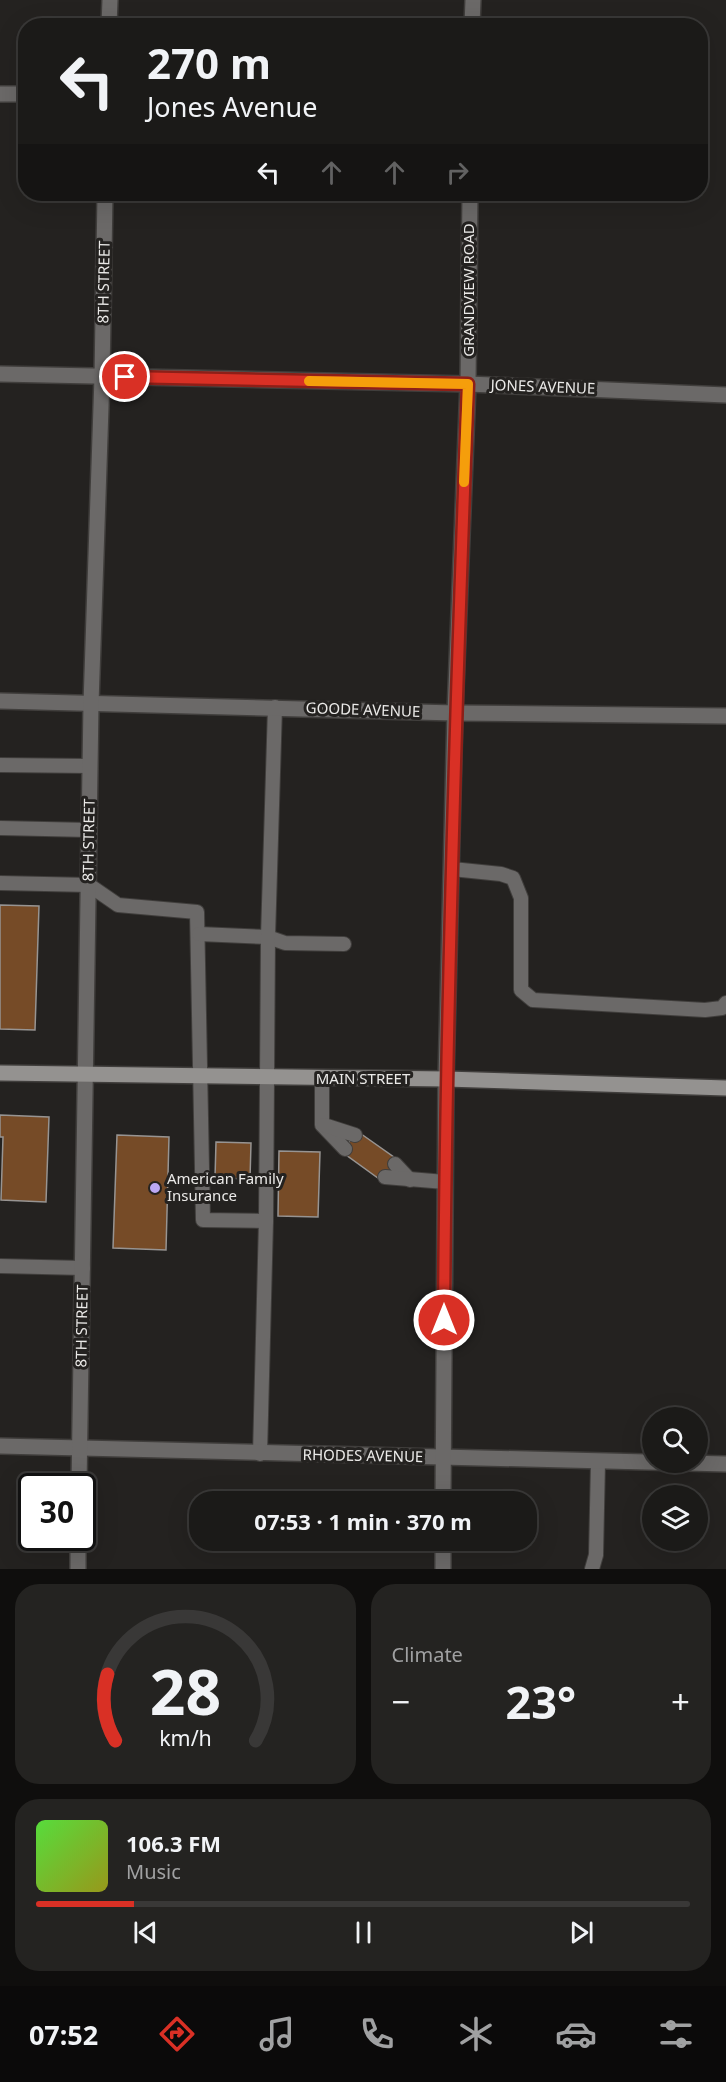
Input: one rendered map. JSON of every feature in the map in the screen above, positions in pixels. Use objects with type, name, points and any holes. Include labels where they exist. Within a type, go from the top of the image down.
[{"type":"main road","name":"MAIN STREET","points":[[0,1073],[446,1079],[726,1088]]},
{"type":"street","points":[[109,18],[110,0]]},
{"type":"street","points":[[472,18],[473,0]]},
{"type":"street","points":[[0,94],[18,94]]},
{"type":"street","name":"8TH STREET","points":[[79,1473],[91,704],[102,377],[105,201]]},
{"type":"street","name":"GRANDVIEW ROAD","points":[[443,1491],[446,1079],[455,712],[468,384],[470,201]]},
{"type":"street","name":"JONES AVENUE","points":[[0,374],[468,384],[726,395]]},
{"type":"street","name":"GOODE AVENUE","points":[[0,700],[91,704],[726,716]]},
{"type":"street","name":"RHODES AVENUE","points":[[0,1446],[726,1464]]},
{"type":"street","points":[[78,1551],[78,1569]]},
{"type":"street","points":[[443,1551],[443,1569]]},
{"type":"lane","points":[[260,1454],[266,1221],[268,937],[275,707]]},
{"type":"lane","points":[[0,765],[90,766]]},
{"type":"lane","points":[[0,828],[89,830]]},
{"type":"lane","points":[[452,869],[501,874],[513,878],[521,898],[521,990],[533,1000],[705,1010],[722,1008],[726,1003]]},
{"type":"lane","points":[[0,883],[89,885],[118,904],[197,912],[202,1220],[266,1221]]},
{"type":"lane","points":[[199,934],[268,937],[285,943],[344,944]]},
{"type":"lane","points":[[322,1078],[322,1125],[345,1149]]},
{"type":"lane","points":[[322,1125],[355,1135]]},
{"type":"lane","points":[[395,1164],[410,1180]]},
{"type":"lane","points":[[385,1177],[445,1182]]},
{"type":"lane","points":[[0,1266],[83,1268]]},
{"type":"lane","points":[[593,1569],[597,1555],[598,1462]]},
{"type":"building","points":[[0,905],[39,906],[35,1030],[0,1029]]},
{"type":"building","points":[[0,1115],[49,1117],[46,1202],[1,1200],[3,1137],[0,1137]]},
{"type":"building","points":[[357,1131],[398,1160],[382,1181],[342,1152]]},
{"type":"building","points":[[117,1135],[169,1137],[166,1250],[113,1248]]},
{"type":"building","points":[[216,1142],[251,1143],[250,1179],[215,1178]]},
{"type":"building","points":[[279,1151],[320,1152],[318,1217],[278,1216]]},
{"type":"slow traffic","points":[[309,381],[468,384],[464,482]]},
{"type":"place","name":"American Family Insurance","points":[[155,1188]]},
{"type":"route","points":[[125,377],[468,384],[455,712],[446,1079],[444,1320]]}]
